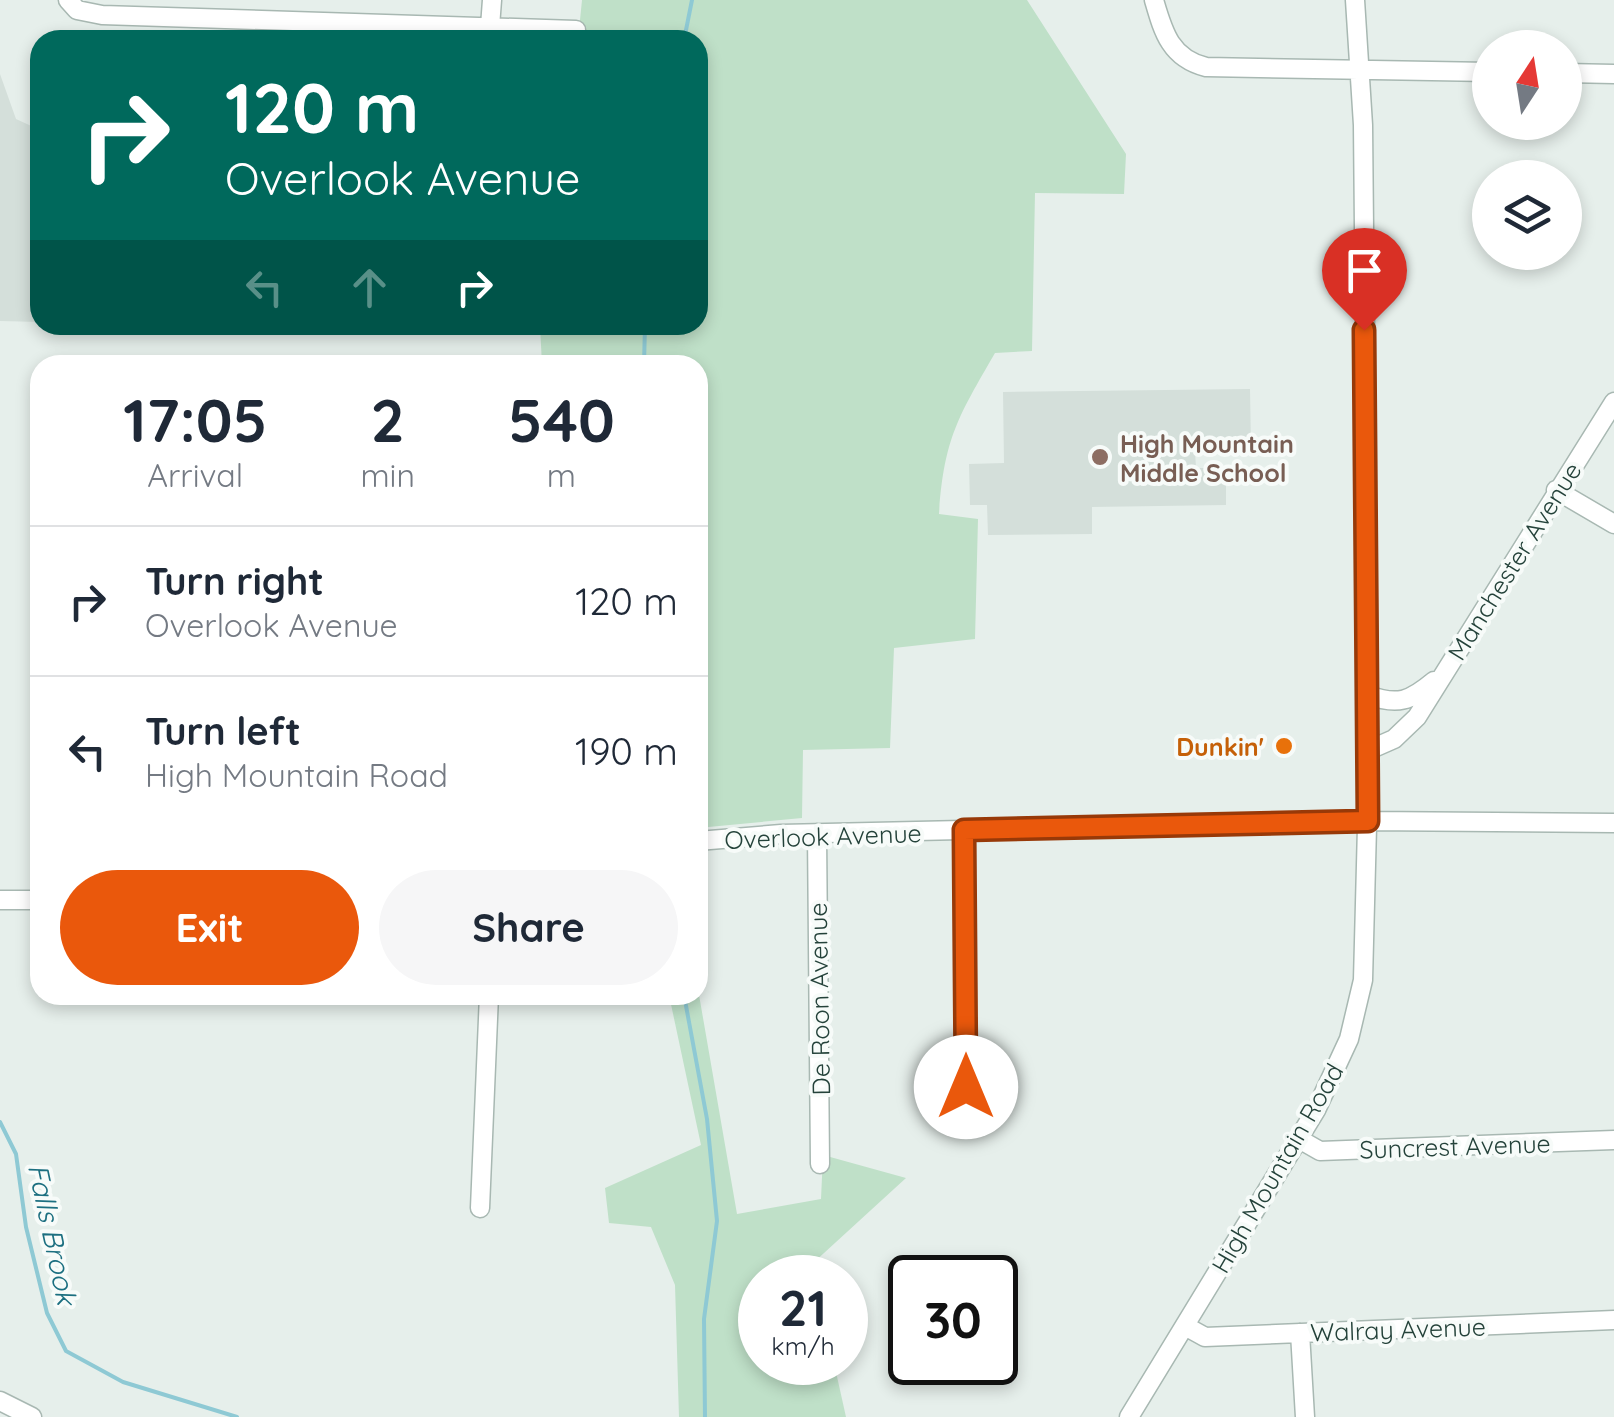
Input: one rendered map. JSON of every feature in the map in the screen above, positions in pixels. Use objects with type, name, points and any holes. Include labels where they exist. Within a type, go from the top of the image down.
[{"type":"street","points":[[68,0],[86,14],[406,30]]},
{"type":"street","points":[[490,30],[492,0]]},
{"type":"street","points":[[1154,0],[1163,34],[1184,58],[1196,65],[1472,72]]},
{"type":"street","name":"High Mountain Road","points":[[1129,1417],[1298,1139],[1339,1064],[1363,980],[1369,750],[1362,70],[1355,0]]},
{"type":"street","points":[[1582,73],[1614,74]]},
{"type":"street","name":"Manchester Avenue","points":[[1369,750],[1394,739],[1418,717],[1614,402]]},
{"type":"street","points":[[1556,490],[1614,524]]},
{"type":"street","name":"Manchester Avenue","points":[[1368,695],[1390,703],[1406,702],[1446,671]]},
{"type":"street","name":"Overlook Avenue","points":[[708,840],[817,833],[1368,821],[1614,823]]},
{"type":"street","points":[[964,830],[966,1087]]},
{"type":"street","name":"De Roon Avenue","points":[[817,833],[820,1164]]},
{"type":"street","points":[[0,900],[30,900]]},
{"type":"street","points":[[480,1208],[489,1005]]},
{"type":"street","name":"Suncrest Avenue","points":[[1298,1139],[1320,1151],[1614,1140]]},
{"type":"street","name":"Walray Avenue","points":[[1185,1326],[1205,1337],[1614,1320]]},
{"type":"street","points":[[1300,1333],[1305,1417]]},
{"type":"street","points":[[0,1400],[32,1417]]},
{"type":"shaded area","points":[[0,74],[16,119],[30,125],[30,322],[0,321]]},
{"type":"shaded area","name":"High Mountain Middle School","points":[[1250,389],[1251,449],[1195,451],[1196,468],[1226,468],[1226,505],[1092,507],[1092,534],[988,535],[987,505],[970,505],[969,464],[1004,463],[1003,392]]},
{"type":"green space","points":[[582,0],[1027,0],[1126,154],[1124,194],[1035,193],[1032,351],[995,353],[962,412],[949,447],[939,514],[978,519],[975,639],[894,648],[890,748],[803,750],[802,818],[708,827],[708,355],[542,355],[540,335],[708,335],[708,30],[579,30]]},
{"type":"green space","points":[[671,1005],[701,1005],[737,1214],[821,1199],[823,1155],[906,1178],[822,1255],[738,1255],[738,1385],[839,1385],[846,1417],[679,1417],[675,1285],[651,1227],[609,1223],[605,1188],[701,1145]]},
{"type":"waterway","points":[[686,30],[692,0]]},
{"type":"waterway","points":[[644,355],[645,335]]},
{"type":"waterway","points":[[686,1005],[707,1119],[717,1221],[704,1319],[705,1417]]},
{"type":"waterway","name":"Falls Brook","points":[[0,1122],[16,1154],[26,1227],[47,1313],[66,1351],[123,1382],[237,1417]]},
{"type":"place","name":"High Mountain Middle School","points":[[1100,457]]},
{"type":"place","name":"Dunkin'","points":[[1284,746]]},
{"type":"route","points":[[966,1087],[964,830],[1368,821],[1364,330]]}]
